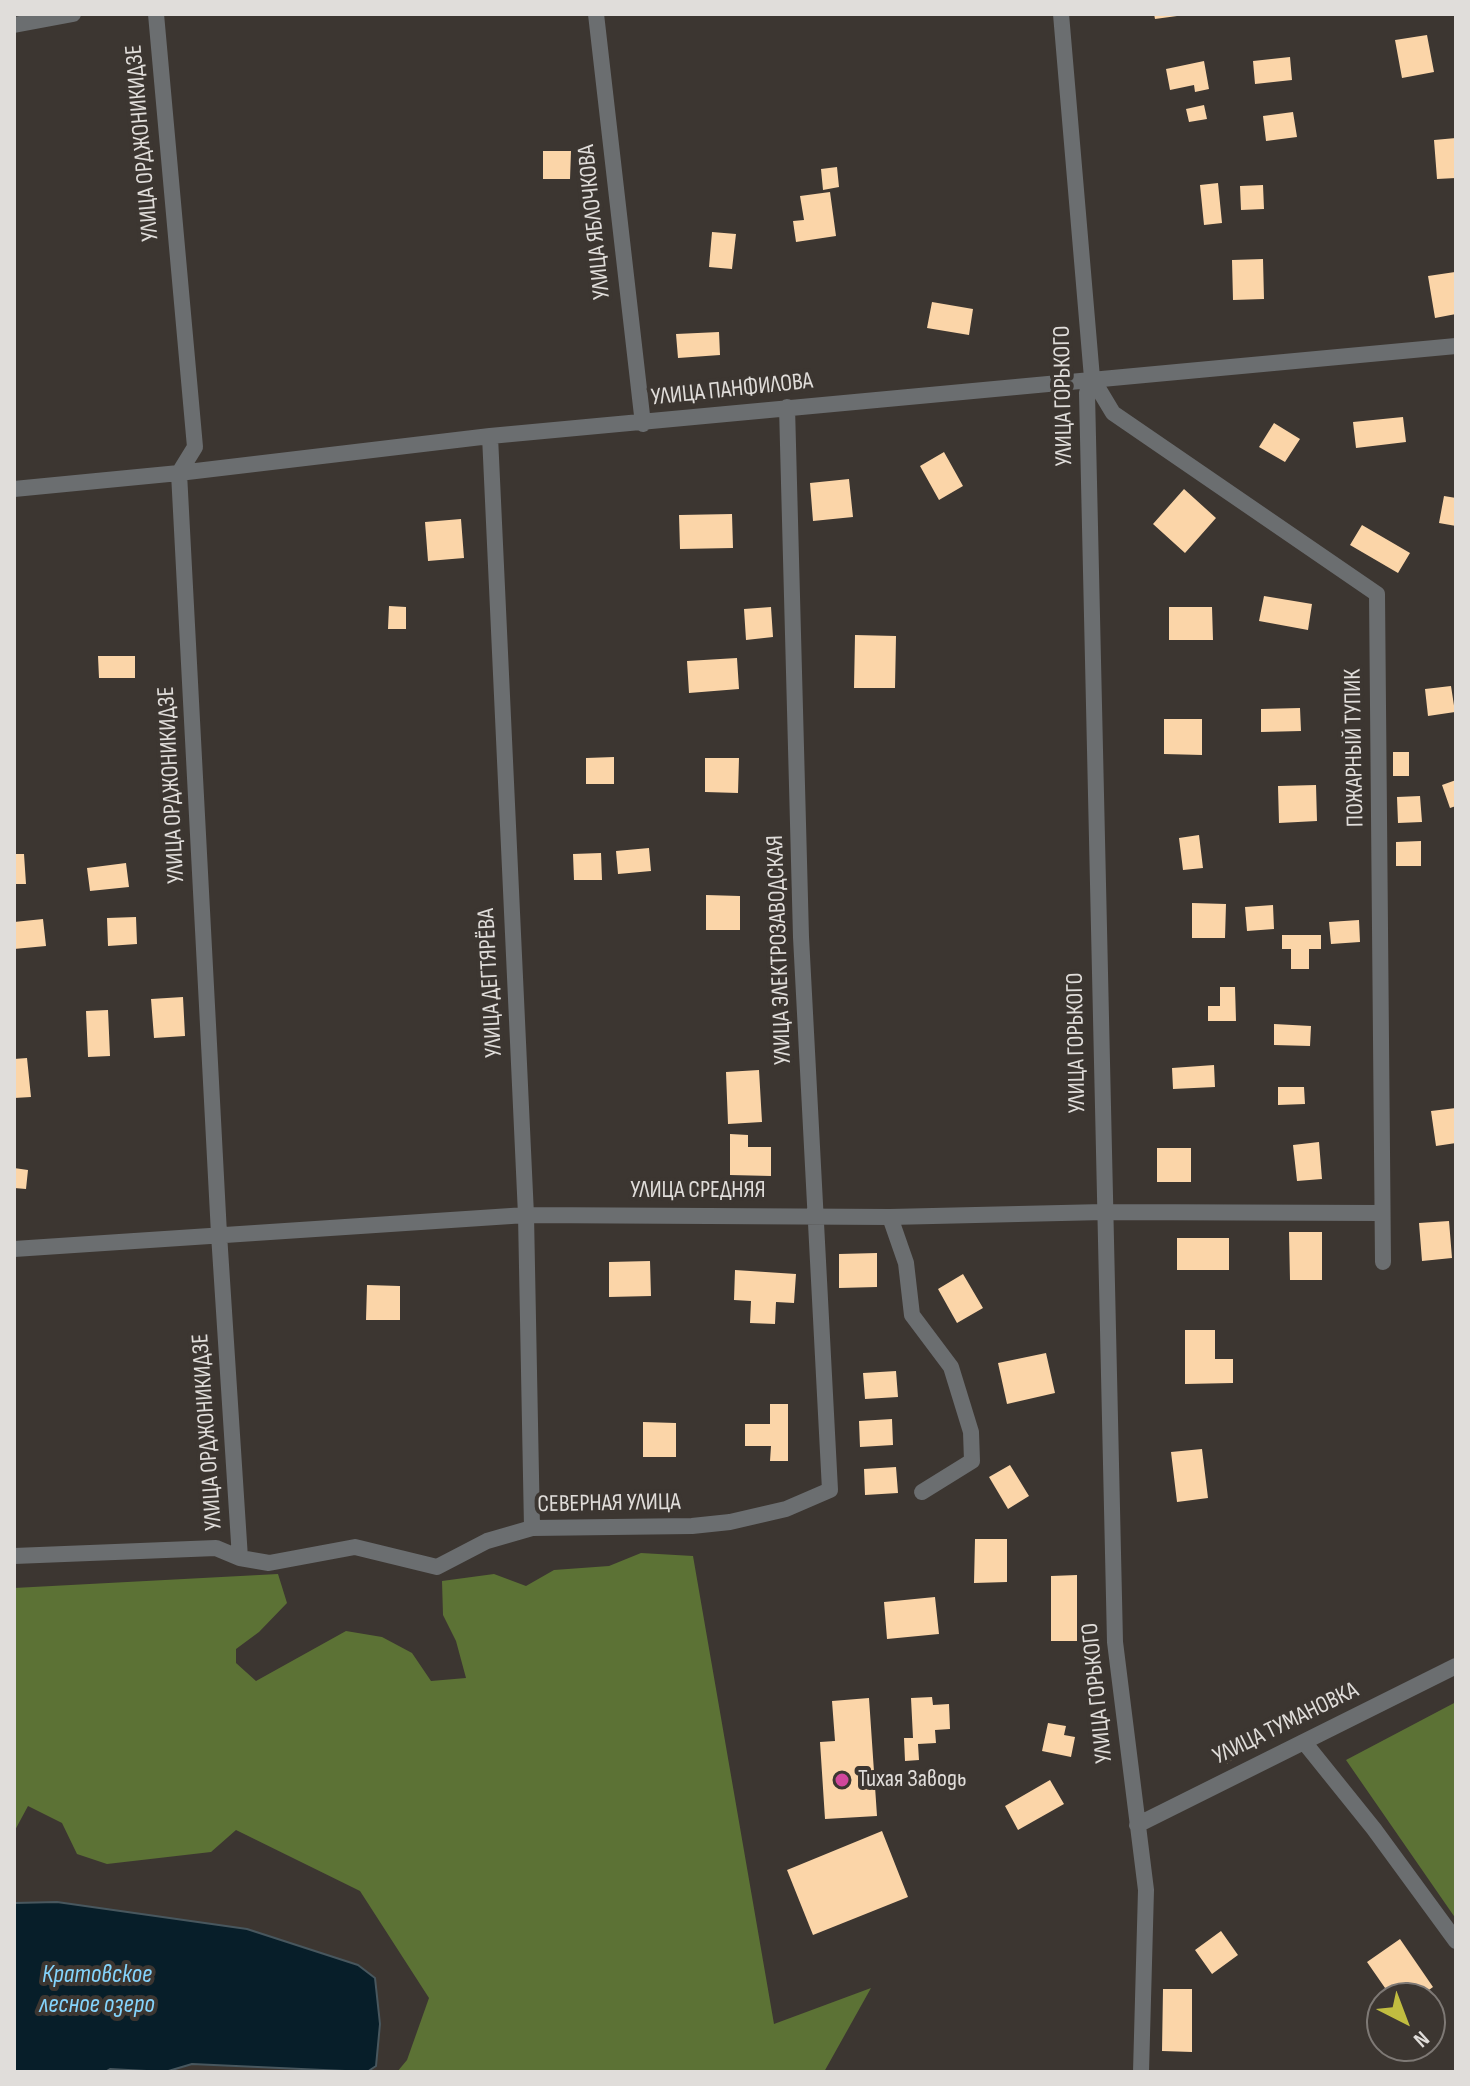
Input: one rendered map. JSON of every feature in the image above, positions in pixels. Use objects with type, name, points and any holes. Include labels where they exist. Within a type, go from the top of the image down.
[{"type":"street","points":[[14,25],[73,14]]},
{"type":"street","name":"УЛИЦА ОРДЖОНИКИДЗЕ","points":[[156,14],[195,447],[179,473],[219,1234],[240,1558]]},
{"type":"street","name":"УЛИЦА ЯБЛОЧКОВА","points":[[596,14],[643,424]]},
{"type":"street","name":"УЛИЦА ГОРЬКОГО","points":[[1061,14],[1092,378],[1087,393],[1115,1642],[1146,1890],[1141,2072]]},
{"type":"street","name":"УЛИЦА ПАНФИЛОВА","points":[[14,489],[490,436],[1456,346]]},
{"type":"street","name":"ПОЖАРНЫЙ ТУПИК","points":[[1092,378],[1113,413],[1377,594],[1383,1262]]},
{"type":"street","name":"УЛИЦА ЭЛЕКТРОЗАВОДСКАЯ","points":[[787,407],[801,937],[830,1490]]},
{"type":"street","name":"УЛИЦА ДЕГТЯРЁВА","points":[[490,436],[526,1215],[532,1528]]},
{"type":"street","name":"УЛИЦА СРЕДНЯЯ","points":[[14,1249],[526,1215],[890,1217],[1104,1212],[1382,1213]]},
{"type":"street","points":[[890,1217],[906,1263],[912,1315],[951,1367],[971,1432],[972,1461],[922,1492]]},
{"type":"street","name":"СЕВЕРНАЯ УЛИЦА","points":[[14,1556],[216,1548],[240,1558],[269,1563],[355,1547],[437,1567],[487,1541],[532,1528],[692,1526],[730,1522],[786,1509],[830,1490]]},
{"type":"street","name":"УЛИЦА ТУМАНОВКА","points":[[1137,1825],[1456,1666]]},
{"type":"street","points":[[1304,1742],[1455,1938]]},
{"type":"green space","points":[[641,1553],[693,1556],[774,2024],[871,1988],[824,2072],[397,2072],[407,2060],[429,1998],[360,1891],[236,1830],[211,1852],[107,1864],[77,1854],[62,1823],[28,1806],[14,1832],[14,1588],[278,1574],[287,1603],[259,1632],[236,1649],[236,1663],[256,1681],[346,1631],[382,1637],[412,1653],[431,1681],[466,1678],[456,1641],[443,1615],[442,1581],[494,1574],[526,1586],[554,1570],[609,1566]]},
{"type":"green space","points":[[1456,1702],[1456,1919],[1346,1760]]},
{"type":"water","name":"Кратовское лесное озеро","points":[[57,1902],[247,1929],[358,1965],[375,1978],[380,2024],[376,2066],[367,2072],[192,2064],[165,2072],[110,2069],[105,2072],[14,2072],[14,1903]]},
{"type":"building","points":[[1154,14],[1177,14],[1177,16],[1155,19]]},
{"type":"building","points":[[1427,35],[1434,72],[1402,78],[1395,40]]},
{"type":"building","points":[[1290,57],[1292,80],[1255,84],[1253,61]]},
{"type":"building","points":[[1204,61],[1209,89],[1195,92],[1194,85],[1170,90],[1166,69]]},
{"type":"building","points":[[1204,105],[1207,119],[1189,122],[1186,109]]},
{"type":"building","points":[[1293,112],[1297,137],[1266,141],[1263,116]]},
{"type":"building","points":[[1456,138],[1456,178],[1437,179],[1434,140]]},
{"type":"building","points":[[543,151],[571,151],[570,179],[543,179]]},
{"type":"building","points":[[837,167],[839,187],[823,190],[821,169]]},
{"type":"building","points":[[1218,183],[1222,223],[1204,225],[1200,185]]},
{"type":"building","points":[[1263,185],[1264,209],[1241,210],[1240,186]]},
{"type":"building","points":[[830,192],[836,236],[796,242],[793,221],[804,220],[800,196]]},
{"type":"building","points":[[712,232],[736,234],[732,269],[709,267]]},
{"type":"building","points":[[1263,259],[1264,299],[1233,300],[1232,260]]},
{"type":"building","points":[[1455,272],[1456,314],[1435,318],[1428,276]]},
{"type":"building","points":[[932,302],[973,309],[969,335],[927,328]]},
{"type":"building","points":[[719,332],[720,355],[678,358],[676,334]]},
{"type":"building","points":[[1403,417],[1406,442],[1356,448],[1353,422]]},
{"type":"building","points":[[1274,423],[1300,439],[1285,462],[1259,447]]},
{"type":"building","points":[[944,452],[963,486],[939,500],[920,466]]},
{"type":"building","points":[[849,479],[853,517],[813,521],[810,483]]},
{"type":"building","points":[[1184,489],[1216,518],[1185,553],[1153,524]]},
{"type":"building","points":[[1444,496],[1456,498],[1456,526],[1439,523]]},
{"type":"building","points":[[732,514],[733,548],[680,549],[679,515]]},
{"type":"building","points":[[461,519],[464,558],[428,561],[425,522]]},
{"type":"building","points":[[1362,525],[1410,553],[1398,573],[1350,545]]},
{"type":"building","points":[[1264,596],[1312,604],[1308,630],[1259,621]]},
{"type":"building","points":[[389,606],[406,607],[406,629],[388,629]]},
{"type":"building","points":[[771,607],[773,637],[746,640],[744,609]]},
{"type":"building","points":[[1169,607],[1212,607],[1213,640],[1169,640]]},
{"type":"building","points":[[855,635],[896,636],[895,688],[854,688]]},
{"type":"building","points":[[98,656],[135,656],[135,678],[99,678]]},
{"type":"building","points":[[737,658],[739,689],[689,693],[687,661]]},
{"type":"building","points":[[1451,686],[1455,712],[1428,716],[1425,689]]},
{"type":"building","points":[[1300,708],[1301,731],[1261,732],[1261,709]]},
{"type":"building","points":[[1164,719],[1202,719],[1202,755],[1164,754]]},
{"type":"building","points":[[1393,752],[1409,752],[1409,776],[1393,776]]},
{"type":"building","points":[[614,757],[614,784],[586,784],[586,758]]},
{"type":"building","points":[[705,758],[739,758],[738,793],[705,792]]},
{"type":"building","points":[[1456,780],[1456,806],[1450,808],[1442,785]]},
{"type":"building","points":[[1316,785],[1317,821],[1279,823],[1278,786]]},
{"type":"building","points":[[1420,796],[1422,822],[1398,823],[1397,797]]},
{"type":"building","points":[[1199,835],[1203,868],[1183,870],[1179,838]]},
{"type":"building","points":[[1421,841],[1421,866],[1396,866],[1396,842]]},
{"type":"building","points":[[649,848],[651,871],[618,874],[616,851]]},
{"type":"building","points":[[601,853],[602,880],[574,880],[573,854]]},
{"type":"building","points":[[14,854],[24,854],[26,884],[14,884]]},
{"type":"building","points":[[126,863],[129,887],[90,891],[87,868]]},
{"type":"building","points":[[706,895],[740,896],[740,930],[706,930]]},
{"type":"building","points":[[1192,903],[1226,904],[1225,938],[1192,938]]},
{"type":"building","points":[[1273,905],[1274,929],[1247,931],[1245,907]]},
{"type":"building","points":[[136,917],[137,944],[108,946],[107,918]]},
{"type":"building","points":[[43,919],[46,946],[14,949],[14,922]]},
{"type":"building","points":[[1359,920],[1360,942],[1331,944],[1329,922]]},
{"type":"building","points":[[1282,935],[1321,935],[1321,949],[1309,949],[1309,969],[1291,969],[1291,949],[1282,949]]},
{"type":"building","points":[[1220,987],[1235,987],[1236,1021],[1208,1021],[1208,1006],[1220,1006]]},
{"type":"building","points":[[183,997],[185,1036],[154,1038],[151,999]]},
{"type":"building","points":[[108,1010],[110,1056],[88,1057],[86,1011]]},
{"type":"building","points":[[1274,1024],[1311,1026],[1310,1046],[1274,1045]]},
{"type":"building","points":[[27,1058],[31,1097],[14,1098],[14,1059]]},
{"type":"building","points":[[1214,1065],[1215,1087],[1173,1089],[1172,1068]]},
{"type":"building","points":[[759,1070],[762,1122],[728,1124],[726,1072]]},
{"type":"building","points":[[1278,1087],[1304,1087],[1305,1104],[1278,1105]]},
{"type":"building","points":[[1456,1108],[1456,1143],[1436,1146],[1431,1111]]},
{"type":"building","points":[[730,1134],[748,1135],[748,1147],[771,1147],[771,1176],[730,1175]]},
{"type":"building","points":[[1319,1142],[1322,1179],[1297,1181],[1293,1145]]},
{"type":"building","points":[[1157,1148],[1191,1148],[1191,1182],[1157,1182]]},
{"type":"building","points":[[14,1168],[28,1170],[26,1189],[14,1188]]},
{"type":"building","points":[[1449,1221],[1452,1258],[1422,1261],[1419,1223]]},
{"type":"building","points":[[1289,1232],[1322,1232],[1322,1280],[1290,1280]]},
{"type":"building","points":[[1177,1238],[1229,1238],[1229,1270],[1177,1270]]},
{"type":"building","points":[[877,1253],[877,1287],[839,1288],[839,1254]]},
{"type":"building","points":[[650,1261],[651,1296],[609,1297],[609,1262]]},
{"type":"building","points":[[735,1270],[796,1274],[794,1303],[776,1302],[775,1324],[750,1323],[751,1301],[734,1300]]},
{"type":"building","points":[[963,1274],[983,1308],[957,1323],[938,1289]]},
{"type":"building","points":[[367,1285],[400,1286],[400,1320],[366,1320]]},
{"type":"building","points":[[1185,1330],[1215,1330],[1215,1359],[1233,1359],[1233,1383],[1185,1384]]},
{"type":"building","points":[[1046,1353],[1055,1393],[1007,1404],[998,1363]]},
{"type":"building","points":[[896,1371],[898,1397],[865,1399],[863,1373]]},
{"type":"building","points":[[770,1404],[788,1404],[788,1461],[770,1461],[771,1446],[745,1446],[745,1424],[770,1424]]},
{"type":"building","points":[[892,1419],[893,1445],[860,1447],[859,1421]]},
{"type":"building","points":[[643,1422],[676,1423],[676,1457],[643,1457]]},
{"type":"building","points":[[1202,1449],[1208,1498],[1177,1502],[1171,1452]]},
{"type":"building","points":[[1010,1465],[1029,1496],[1008,1509],[989,1477]]},
{"type":"building","points":[[896,1467],[898,1493],[865,1495],[864,1469]]},
{"type":"building","points":[[975,1539],[1007,1539],[1007,1582],[974,1583]]},
{"type":"building","points":[[1077,1575],[1077,1641],[1051,1641],[1051,1576]]},
{"type":"building","points":[[935,1597],[939,1634],[887,1639],[884,1602]]},
{"type":"building","points":[[932,1697],[933,1705],[949,1704],[950,1729],[935,1730],[936,1743],[918,1744],[919,1760],[905,1761],[904,1738],[913,1738],[911,1698]]},
{"type":"building","points":[[869,1698],[877,1816],[825,1819],[820,1742],[835,1741],[832,1701]]},
{"type":"building","points":[[1048,1723],[1066,1726],[1064,1735],[1075,1737],[1071,1757],[1042,1751]]},
{"type":"building","points":[[1233,1737],[1244,1749],[1227,1764],[1216,1753]]},
{"type":"building","points":[[1050,1780],[1064,1804],[1018,1830],[1005,1806]]},
{"type":"building","points":[[882,1831],[908,1897],[813,1935],[787,1870]]},
{"type":"building","points":[[1221,1931],[1238,1955],[1212,1974],[1195,1950]]},
{"type":"building","points":[[1400,1939],[1430,1982],[1381,1982],[1367,1962]]},
{"type":"building","points":[[1163,1989],[1192,1989],[1192,2052],[1162,2051]]},
{"type":"place","name":"Тихая Заводь","points":[[842,1780]]}]
